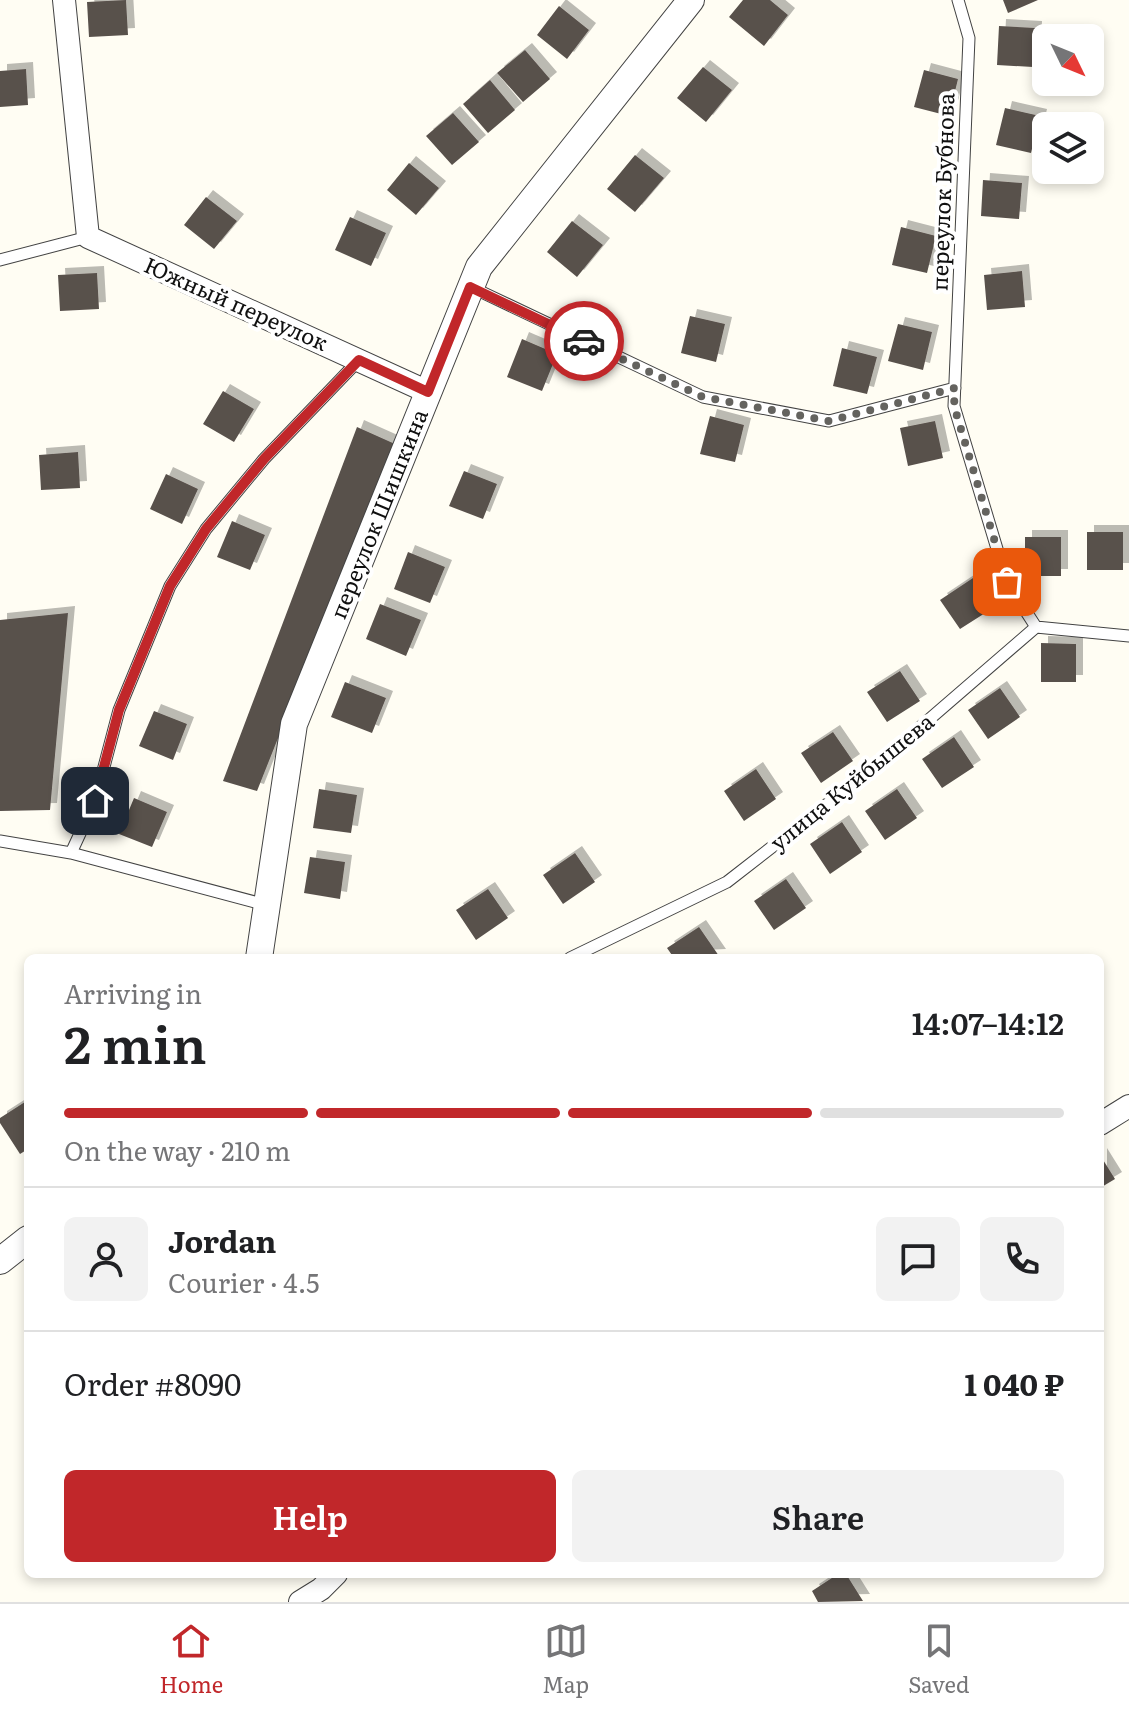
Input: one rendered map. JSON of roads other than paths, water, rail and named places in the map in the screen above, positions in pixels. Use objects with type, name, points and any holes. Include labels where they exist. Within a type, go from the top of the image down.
[{"type":"street","points":[[64,0],[88,237]]},
{"type":"street","name":"переулок Шишкина","points":[[260,954],[294,724],[479,267],[691,0]]},
{"type":"street","name":"Южный переулок","points":[[88,237],[428,392]]},
{"type":"street","points":[[1104,1122],[1129,1106]]},
{"type":"street","points":[[0,1261],[24,1242]]},
{"type":"street","points":[[300,1602],[332,1578]]},
{"type":"lane","name":"переулок Бубнова","points":[[958,0],[969,38],[954,406],[1007,582],[1036,627]]},
{"type":"lane","points":[[0,260],[88,237]]},
{"type":"lane","points":[[470,287],[703,397],[829,421],[955,388]]},
{"type":"lane","points":[[71,853],[95,801],[119,710],[170,586],[206,529],[264,459],[359,360]]},
{"type":"lane","points":[[1036,627],[1129,636]]},
{"type":"lane","name":"улица Куйбышева","points":[[578,954],[727,882],[866,774],[1036,627]]},
{"type":"lane","points":[[0,841],[71,853],[267,905]]}]
